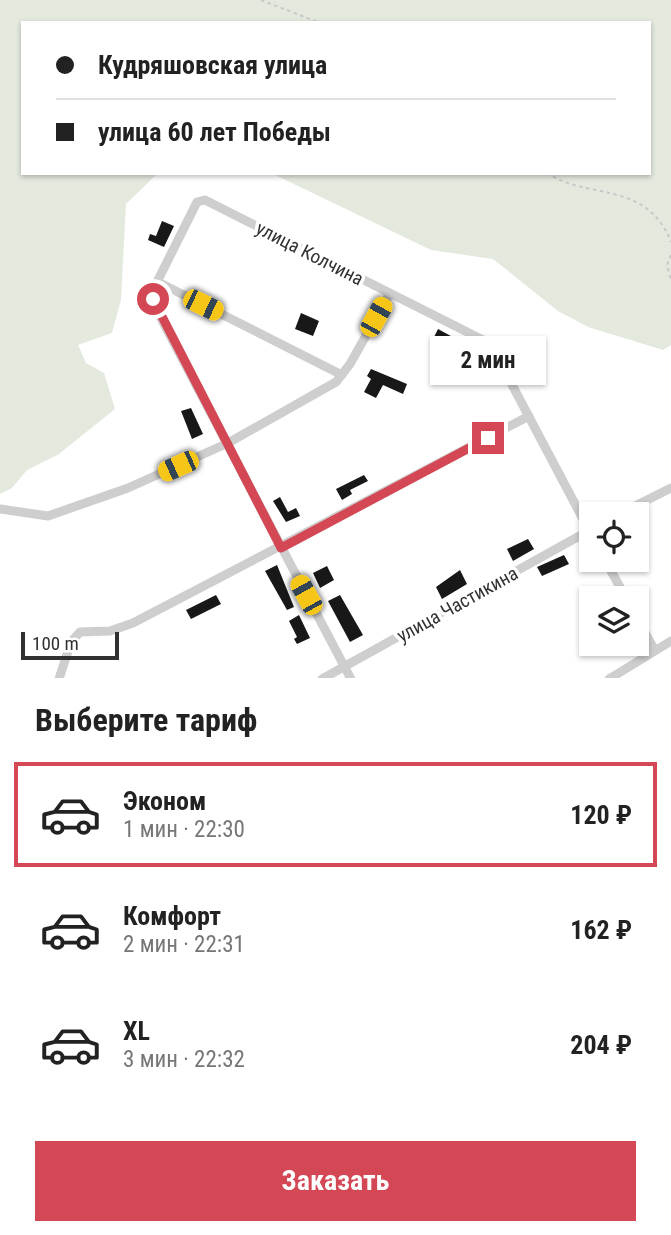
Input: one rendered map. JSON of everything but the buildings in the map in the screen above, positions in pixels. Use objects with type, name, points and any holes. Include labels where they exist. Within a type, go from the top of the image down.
[{"type":"street","name":"улица Колчина","points":[[158,282],[197,202],[205,200],[485,341],[500,362],[579,511]]},
{"type":"street","points":[[342,375],[158,282],[153,299],[156,309],[351,678]]},
{"type":"street","points":[[0,509],[48,516],[128,488],[228,443],[323,390],[342,375],[390,293]]},
{"type":"street","points":[[59,678],[71,642],[80,632],[110,631],[126,626],[281,548],[529,416]]},
{"type":"street","points":[[643,502],[671,488]]},
{"type":"street","name":"улица Частикина","points":[[322,678],[579,538]]},
{"type":"street","points":[[649,640],[654,649]]},
{"type":"street","points":[[609,678],[671,641]]},
{"type":"path","points":[[261,0],[315,21]]},
{"type":"path","points":[[550,175],[557,180],[613,191],[653,213],[666,227],[671,242]]},
{"type":"path","points":[[671,256],[667,265],[671,280]]},
{"type":"shaded area","points":[[0,0],[671,0],[671,345],[663,350],[588,327],[558,311],[493,259],[431,250],[275,175],[651,175],[651,21],[21,21],[21,175],[156,175],[126,204],[121,300],[112,333],[78,345],[86,363],[104,373],[115,409],[59,454],[27,470],[12,488],[0,494]]},
{"type":"route","points":[[153,299],[281,548],[488,438]]}]
